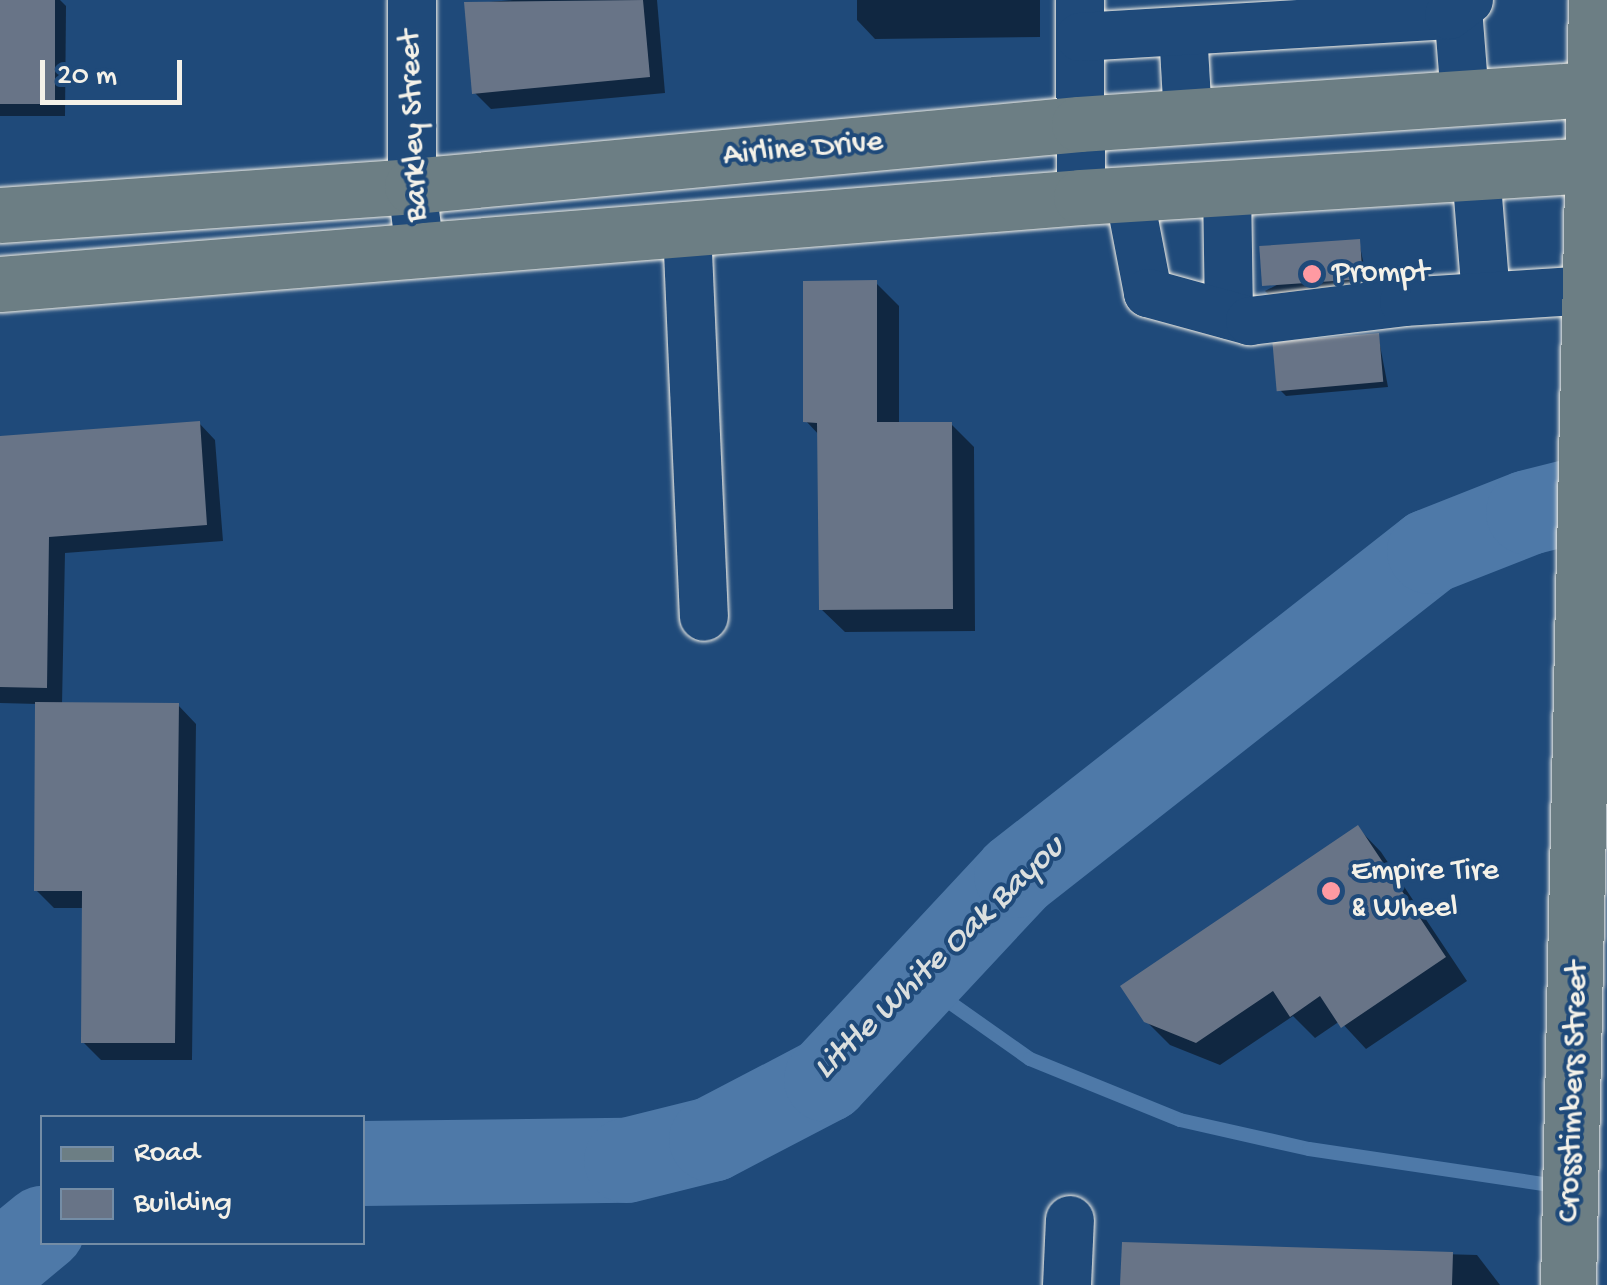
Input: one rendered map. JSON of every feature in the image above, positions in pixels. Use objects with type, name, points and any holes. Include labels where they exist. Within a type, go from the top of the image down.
[{"type":"main road","name":"Crosstimbers Street","points":[[1568,1284],[1594,854],[1585,618],[1590,290],[1599,164],[1596,0]]},
{"type":"main road","name":"Airline Drive","points":[[0,215],[412,186],[1079,124],[1600,88]]},
{"type":"main road","points":[[0,284],[1105,195],[1599,164]]},
{"type":"street","name":"Barkley Street","points":[[412,0],[412,186],[420,252]]},
{"type":"street","points":[[1463,5],[1449,15],[1183,31],[1080,18],[1079,124],[1148,293],[1250,321],[1590,290]]},
{"type":"street","points":[[1463,5],[1466,98]]},
{"type":"street","points":[[1183,31],[1188,116]]},
{"type":"street","points":[[1476,172],[1486,297]]},
{"type":"street","points":[[1227,188],[1229,315]]},
{"type":"street","points":[[687,230],[704,616]]},
{"type":"street","points":[[1067,1285],[1070,1220]]},
{"type":"building","points":[[0,0],[55,0],[55,104],[0,104]]},
{"type":"building","points":[[643,0],[650,77],[472,94],[464,2]]},
{"type":"building","name":"Prompt","points":[[1360,239],[1363,279],[1262,286],[1259,246]]},
{"type":"building","points":[[877,280],[877,422],[952,422],[953,609],[819,610],[817,423],[803,422],[803,281]]},
{"type":"building","name":"Prompt","points":[[1379,333],[1383,382],[1277,391],[1272,342]]},
{"type":"building","points":[[200,421],[207,525],[49,537],[47,688],[0,687],[0,436]]},
{"type":"building","points":[[35,702],[179,703],[175,1043],[81,1043],[82,891],[34,891]]},
{"type":"building","name":"Empire Tire & Wheel","points":[[1358,825],[1446,957],[1341,1028],[1320,996],[1290,1017],[1273,991],[1196,1043],[1144,1022],[1120,986]]},
{"type":"building","points":[[1122,1242],[1453,1252],[1452,1285],[1120,1285]]},
{"type":"waterway","name":"Little White Oak Bayou","points":[[365,1163],[626,1160],[711,1139],[826,1079],[1016,875],[1429,551],[1528,512],[1607,492]]},
{"type":"waterway","points":[[918,980],[1030,1059],[1180,1120],[1309,1149],[1562,1187]]},
{"type":"waterway","name":"Little White Oak Bayou","points":[[0,1263],[40,1230]]},
{"type":"place","name":"Prompt","points":[[1312,274]]},
{"type":"place","name":"Empire Tire & Wheel","points":[[1331,891]]}]
